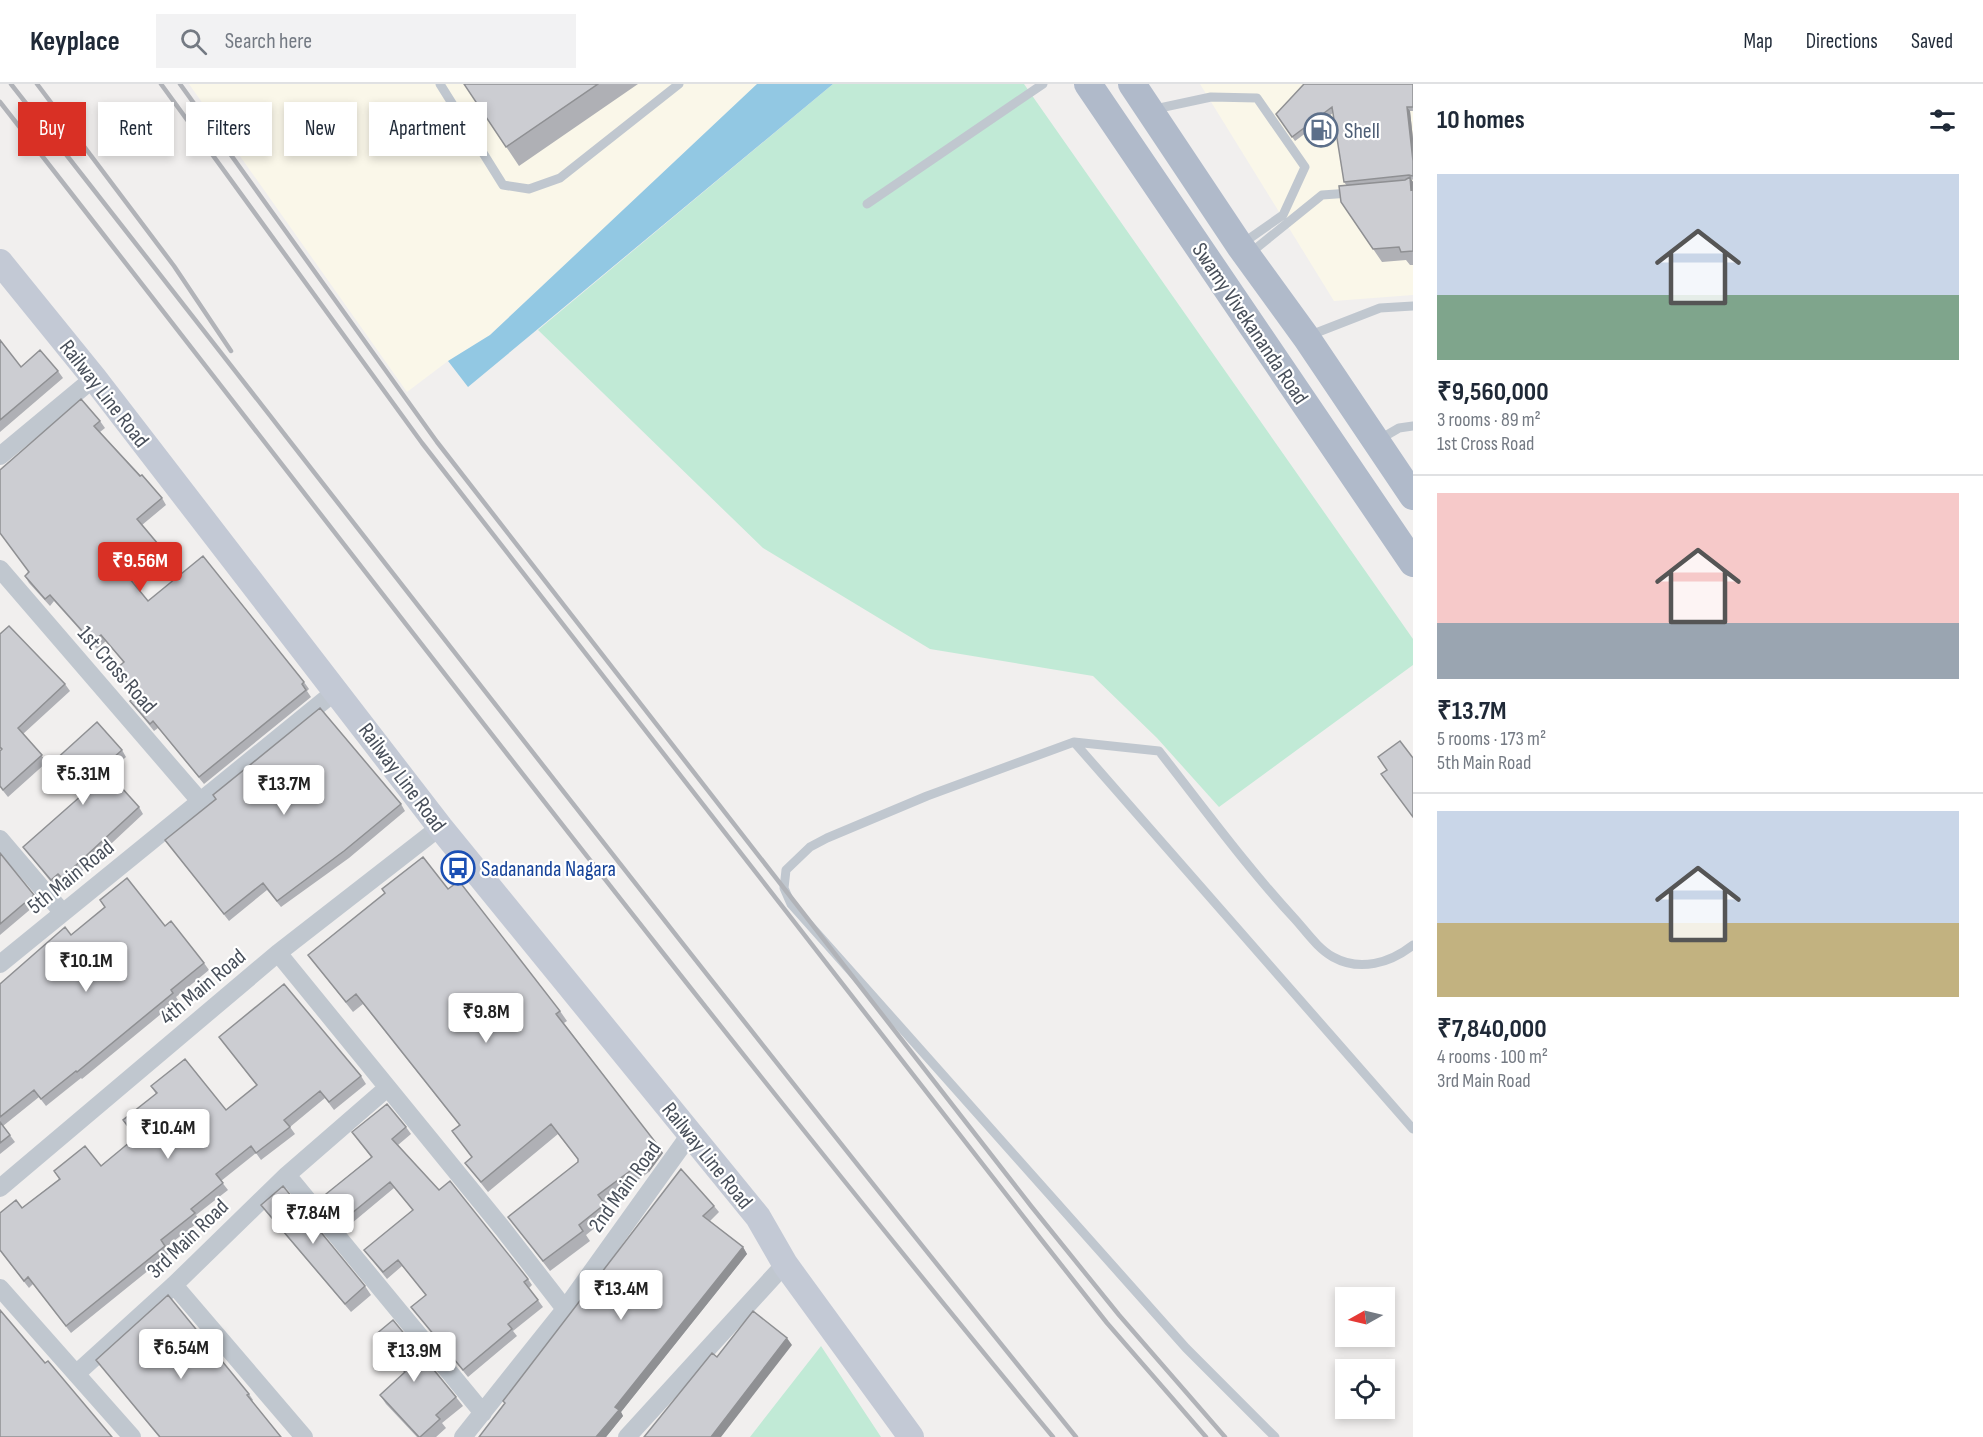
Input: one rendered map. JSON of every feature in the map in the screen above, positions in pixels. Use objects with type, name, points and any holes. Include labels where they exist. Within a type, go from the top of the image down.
[{"type":"main road","name":"Swamy Vivekananda Road","points":[[1088,84],[1413,563]]},
{"type":"main road","name":"Swamy Vivekananda Road","points":[[1132,84],[1413,496]]},
{"type":"main road","name":"Railway Line Road","points":[[0,262],[94,378],[337,690],[440,827],[758,1217],[785,1264],[910,1437]]},
{"type":"street","points":[[0,456],[94,378]]},
{"type":"street","name":"1st Cross Road","points":[[0,569],[200,801]]},
{"type":"street","name":"5th Main Road","points":[[0,964],[337,690]]},
{"type":"street","name":"4th Main Road","points":[[0,1188],[278,954],[440,827]]},
{"type":"street","points":[[0,839],[63,913]]},
{"type":"street","points":[[278,954],[386,1089],[503,1229],[565,1309]]},
{"type":"street","name":"3rd Main Road","points":[[76,1374],[174,1285],[286,1175],[386,1089]]},
{"type":"street","name":"2nd Main Road","points":[[463,1437],[565,1309],[691,1133]]},
{"type":"street","points":[[286,1175],[483,1413]]},
{"type":"street","points":[[627,1437],[785,1264]]},
{"type":"street","points":[[174,1285],[304,1437]]},
{"type":"street","points":[[0,1288],[132,1437]]},
{"type":"lane","points":[[440,84],[502,185],[529,189],[560,178],[679,84]]},
{"type":"lane","points":[[867,204],[1043,84]]},
{"type":"lane","points":[[1150,110],[1211,97],[1257,98],[1305,167],[1283,214],[1244,250]]},
{"type":"lane","points":[[1244,250],[1322,195],[1356,192]]},
{"type":"lane","points":[[1306,337],[1380,308],[1413,306]]},
{"type":"lane","points":[[1376,442],[1399,428],[1413,426]]},
{"type":"lane","points":[[1074,742],[1413,1129]]},
{"type":"lane","points":[[1275,1437],[1186,1348],[791,904],[784,888],[786,870],[810,847],[827,838],[927,796],[1074,742],[1159,751],[1273,896],[1332,956],[1352,963],[1376,964],[1389,961],[1413,945]]},
{"type":"shaded area","points":[[189,84],[757,84],[490,335],[448,361],[407,392],[240,156],[272,156],[272,102],[202,102]]},
{"type":"shaded area","name":"Shell","points":[[1200,84],[1413,84],[1413,295],[1334,301]]},
{"type":"green space","points":[[833,84],[1024,84],[1413,639],[1413,665],[1219,807],[1157,738],[1093,676],[930,649],[763,548],[538,330]]},
{"type":"green space","points":[[821,1346],[881,1437],[750,1437]]},
{"type":"water","points":[[757,84],[833,84],[468,387],[448,361],[490,335]]},
{"type":"building","points":[[464,84],[598,84],[506,147],[487,118],[487,102],[476,102]]},
{"type":"building","points":[[1304,84],[1413,84],[1413,107],[1407,107],[1413,176],[1344,182],[1332,107],[1292,137],[1276,114]]},
{"type":"building","points":[[1410,177],[1411,190],[1413,189],[1413,251],[1401,252],[1399,247],[1373,249],[1341,202],[1339,186],[1405,180]]},
{"type":"building","points":[[0,340],[21,367],[40,350],[58,371],[0,420]]},
{"type":"building","points":[[81,399],[100,421],[94,426],[162,498],[137,519],[158,544],[125,573],[148,601],[203,556],[304,682],[302,684],[306,690],[199,777],[153,721],[150,724],[130,701],[138,695],[116,669],[124,662],[101,635],[92,642],[50,595],[45,599],[25,576],[29,572],[0,533],[0,470]]},
{"type":"building","points":[[9,626],[65,684],[18,728],[42,755],[3,790],[0,786],[0,751],[2,749],[0,747],[0,634]]},
{"type":"building","points":[[320,708],[401,804],[344,851],[277,901],[263,883],[224,914],[165,840],[216,799],[213,795]]},
{"type":"building","points":[[97,722],[122,750],[103,767],[139,807],[62,878],[58,874],[51,880],[23,847],[82,795],[54,761]]},
{"type":"building","points":[[1400,741],[1413,758],[1413,817],[1381,774],[1387,770],[1378,757]]},
{"type":"building","points":[[0,853],[34,895],[0,924]]},
{"type":"building","points":[[423,857],[448,889],[459,881],[560,1011],[556,1014],[656,1143],[642,1162],[598,1195],[605,1204],[579,1225],[583,1231],[543,1261],[508,1217],[578,1162],[578,1159],[551,1124],[481,1182],[465,1163],[472,1157],[452,1131],[460,1125],[356,994],[346,1002],[308,955],[385,893],[382,889]]},
{"type":"building","points":[[127,878],[165,926],[171,921],[204,963],[171,990],[173,993],[77,1072],[41,1099],[34,1090],[0,1117],[0,984],[65,927],[71,935],[105,907],[100,900]]},
{"type":"building","points":[[284,984],[361,1076],[329,1102],[320,1091],[284,1120],[290,1127],[256,1153],[251,1146],[216,1174],[223,1183],[191,1209],[195,1213],[161,1240],[165,1246],[66,1326],[28,1277],[24,1281],[0,1250],[0,1213],[16,1200],[22,1208],[60,1179],[54,1171],[85,1146],[101,1166],[136,1137],[123,1120],[157,1093],[151,1086],[185,1059],[226,1110],[257,1085],[219,1037]]},
{"type":"building","points":[[387,1104],[406,1127],[392,1139],[439,1190],[450,1181],[528,1279],[524,1282],[538,1300],[508,1324],[512,1329],[463,1370],[411,1307],[426,1295],[398,1260],[383,1272],[364,1250],[413,1210],[390,1182],[341,1222],[321,1198],[372,1157],[352,1132]]},
{"type":"building","points":[[0,1122],[10,1135],[0,1143]]},
{"type":"building","points":[[681,1169],[714,1206],[703,1216],[743,1247],[615,1407],[619,1410],[596,1437],[479,1437],[505,1403],[503,1401]]},
{"type":"building","points":[[283,1186],[365,1286],[345,1304],[261,1205]]},
{"type":"building","points":[[168,1295],[281,1437],[160,1437],[96,1360]]},
{"type":"building","points":[[0,1310],[45,1363],[48,1361],[112,1437],[0,1437]]},
{"type":"building","points":[[753,1311],[787,1338],[711,1437],[644,1437],[712,1353],[717,1357]]},
{"type":"building","points":[[393,1320],[456,1397],[436,1415],[440,1419],[420,1437],[380,1395],[405,1372],[375,1335]]},
{"type":"railway","points":[[11,84],[674,932],[1076,1437]]},
{"type":"railway","points":[[37,84],[174,266],[231,351]]},
{"type":"railway","points":[[161,84],[422,443],[1107,1323],[1206,1437]]},
{"type":"railway","points":[[180,84],[437,442],[1031,1206],[1119,1315],[1225,1437]]},
{"type":"railway","points":[[0,102],[653,941],[918,1273],[1053,1437]]},
{"type":"place","name":"Shell","points":[[1321,130]]},
{"type":"place","name":"Sadananda Nagara","points":[[458,868]]}]
